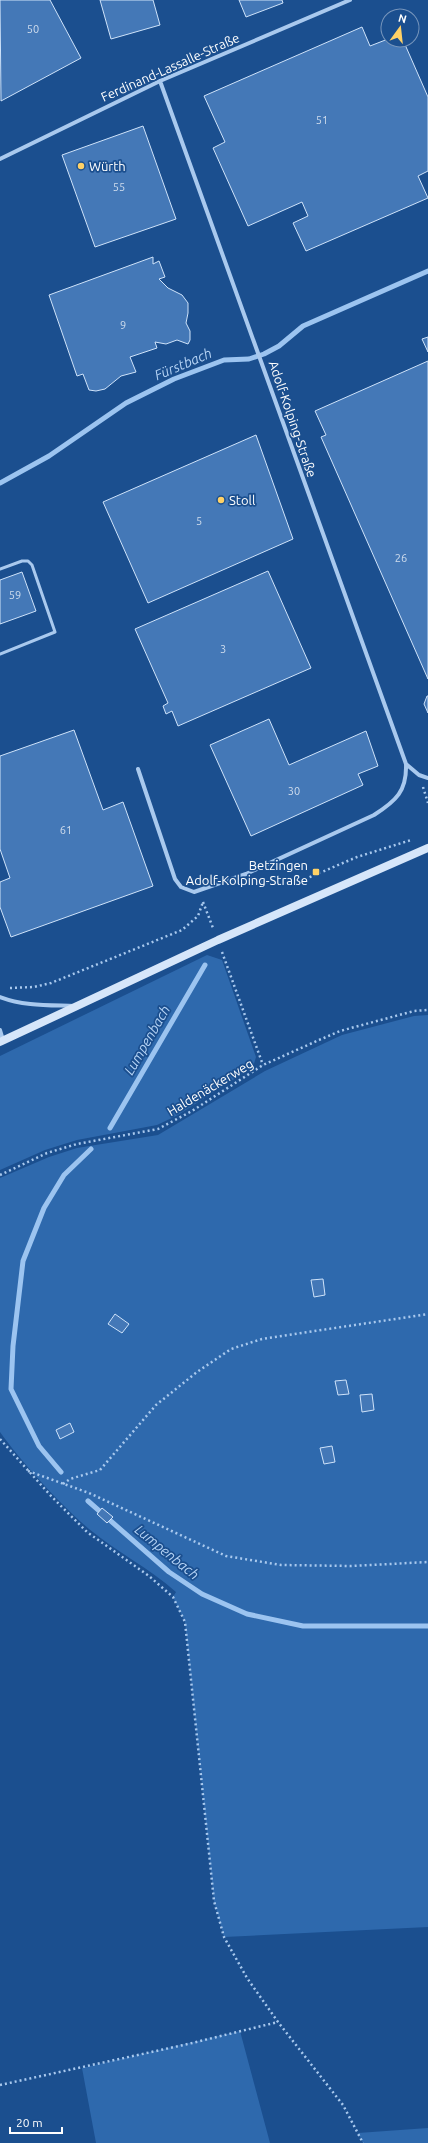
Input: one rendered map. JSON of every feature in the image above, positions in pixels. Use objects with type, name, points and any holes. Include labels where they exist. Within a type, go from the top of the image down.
[{"type":"main road","points":[[2,1041],[127,984],[218,940],[428,848]]},
{"type":"street","name":"Ferdinand-Lassalle-Straße","points":[[0,159],[160,82],[350,0]]},
{"type":"street","name":"Adolf-Kolping-Straße","points":[[160,82],[265,369],[406,764]]},
{"type":"street","points":[[406,764],[419,775],[428,778]]},
{"type":"street","points":[[138,770],[175,879],[180,887],[186,891],[200,892],[246,874],[355,824],[390,805],[401,792],[407,779],[406,764]]},
{"type":"street","points":[[0,997],[12,1001],[38,1005],[76,1006]]},
{"type":"street","points":[[0,1030],[2,1041]]},
{"type":"lane","points":[[0,569],[22,561],[28,561],[32,565],[55,632],[0,654]]},
{"type":"path","points":[[246,874],[254,881],[282,884],[296,883],[357,857],[416,838]]},
{"type":"path","points":[[200,892],[263,1065]]},
{"type":"path","points":[[5,988],[34,987],[51,983],[169,935],[194,921],[198,916],[203,902]]},
{"type":"path","name":"Haldenäckerweg","points":[[0,1175],[47,1153],[77,1144],[158,1129],[192,1111],[263,1065],[340,1031],[414,1011],[428,1010]]},
{"type":"path","points":[[63,1484],[70,1479],[100,1470],[156,1405],[197,1372],[230,1350],[262,1339],[428,1314]]},
{"type":"path","points":[[0,1439],[87,1532],[149,1576],[173,1597],[185,1622],[214,1901],[224,1936],[247,1978],[278,2022],[343,2104],[363,2143]]},
{"type":"path","points":[[28,1470],[89,1493],[226,1556],[281,1566],[351,1566],[428,1562]]},
{"type":"path","points":[[0,2086],[188,2044],[278,2022]]},
{"type":"shaded area","points":[[207,955],[222,960],[256,1057],[253,1067],[178,1115],[157,1125],[77,1140],[45,1150],[0,1170],[0,1056]]},
{"type":"shaded area","points":[[428,1015],[428,1927],[224,1937],[214,1901],[185,1622],[173,1597],[176,1592],[155,1575],[89,1529],[78,1519],[30,1470],[0,1432],[0,1178],[49,1157],[77,1148],[158,1135],[265,1071],[342,1035],[414,1016]]},
{"type":"shaded area","points":[[240,2031],[270,2143],[96,2143],[82,2068]]},
{"type":"shaded area","points":[[428,2128],[428,2143],[363,2143],[358,2133]]},
{"type":"building","points":[[0,0],[50,0],[81,58],[1,101]]},
{"type":"building","points":[[100,0],[153,0],[160,25],[111,39]]},
{"type":"building","points":[[239,0],[282,0],[283,3],[246,17]]},
{"type":"building","points":[[362,27],[370,46],[380,42],[380,48],[407,48],[428,97],[428,171],[418,176],[428,198],[306,251],[293,223],[308,216],[302,202],[248,226],[213,148],[225,142],[204,96]]},
{"type":"building","points":[[143,126],[176,219],[95,247],[62,155]]},
{"type":"building","points":[[153,257],[153,264],[159,261],[165,277],[159,279],[168,288],[182,295],[188,303],[186,323],[190,331],[190,340],[188,344],[177,340],[166,344],[155,342],[157,348],[130,357],[136,372],[121,376],[105,389],[96,391],[89,390],[83,374],[77,376],[49,295]]},
{"type":"building","points":[[428,337],[428,352],[422,339]]},
{"type":"building","points":[[428,361],[428,679],[321,437],[326,435],[315,411]]},
{"type":"building","points":[[256,435],[293,539],[148,603],[103,502]]},
{"type":"building","points":[[268,571],[311,668],[178,726],[172,711],[166,714],[163,706],[168,703],[135,629]]},
{"type":"building","points":[[22,572],[36,611],[0,624],[0,580]]},
{"type":"building","points":[[428,696],[428,713],[424,704]]},
{"type":"building","points":[[269,719],[289,765],[366,731],[378,766],[358,774],[363,785],[251,836],[210,745]]},
{"type":"building","points":[[74,730],[103,810],[123,802],[153,886],[11,937],[0,907],[0,882],[10,878],[0,849],[0,756]]},
{"type":"building","points":[[323,1279],[325,1295],[314,1297],[311,1280]]},
{"type":"building","points":[[115,1314],[129,1324],[122,1333],[108,1324]]},
{"type":"building","points":[[346,1380],[349,1394],[338,1395],[335,1381]]},
{"type":"building","points":[[372,1394],[374,1410],[362,1412],[360,1395]]},
{"type":"building","points":[[70,1423],[74,1432],[60,1439],[56,1430]]},
{"type":"building","points":[[332,1446],[335,1462],[324,1464],[320,1448]]},
{"type":"building","points":[[102,1508],[113,1517],[107,1523],[97,1514]]},
{"type":"waterway","name":"Fürstbach","points":[[0,483],[49,456],[126,403],[174,379],[224,360],[249,359],[264,354],[279,346],[303,326],[428,271]]},
{"type":"waterway","name":"Lumpenbach","points":[[110,1128],[205,965]]},
{"type":"waterway","name":"Lumpenbach","points":[[61,1472],[39,1446],[11,1389],[13,1346],[23,1261],[44,1208],[64,1175],[91,1149]]},
{"type":"waterway","name":"Lumpenbach","points":[[88,1501],[169,1572],[202,1594],[247,1614],[303,1626],[428,1626]]},
{"type":"place","name":"Würth","points":[[81,166]]},
{"type":"place","name":"Stoll","points":[[221,500]]},
{"type":"place","name":"Betzingen Adolf-Kolping-Straße","points":[[316,872]]}]
